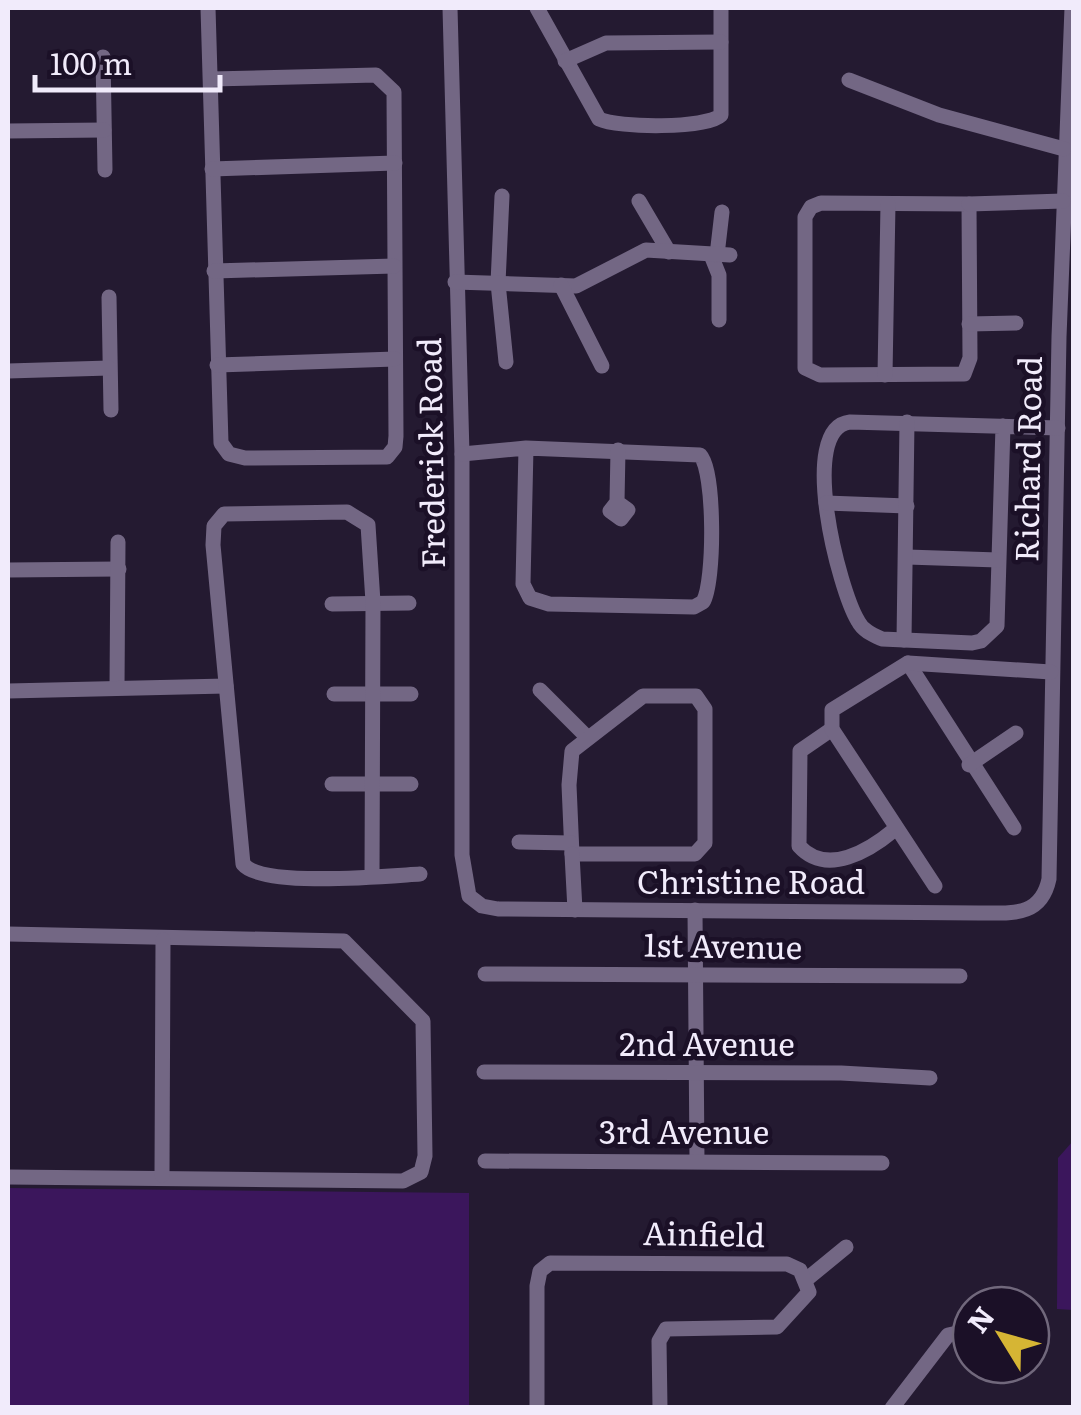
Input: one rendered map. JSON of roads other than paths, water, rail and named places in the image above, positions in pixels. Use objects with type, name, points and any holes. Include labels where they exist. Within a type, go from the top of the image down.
[{"type":"street","points":[[208,8],[219,434],[228,454],[373,460],[387,456],[395,447],[396,98],[380,77],[211,79]]},
{"type":"street","name":"Frederick Road","points":[[450,8],[462,454],[462,855],[469,896]]},
{"type":"street","points":[[537,8],[590,108],[606,123],[706,124],[718,120],[722,110],[721,8]]},
{"type":"street","name":"Richard Road","points":[[1035,907],[1049,879],[1058,428],[1066,337],[1064,149],[1072,8]]},
{"type":"street","points":[[565,61],[606,43],[721,42]]},
{"type":"street","points":[[103,58],[105,170]]},
{"type":"street","points":[[848,80],[939,115],[1064,149]]},
{"type":"street","points":[[8,132],[104,130]]},
{"type":"street","points":[[212,170],[395,162]]},
{"type":"street","points":[[502,196],[498,283],[506,362]]},
{"type":"street","points":[[639,201],[669,252]]},
{"type":"street","points":[[970,204],[969,366],[962,376],[820,375],[804,368],[804,228],[807,212],[816,204],[1063,201]]},
{"type":"street","points":[[884,375],[888,204]]},
{"type":"street","points":[[719,320],[722,212]]},
{"type":"street","points":[[455,282],[576,286],[646,250],[720,255]]},
{"type":"street","points":[[214,271],[394,266]]},
{"type":"street","points":[[560,285],[602,366]]},
{"type":"street","points":[[109,297],[111,410]]},
{"type":"street","points":[[969,324],[1016,323]]},
{"type":"street","points":[[218,365],[395,359]]},
{"type":"street","points":[[8,371],[110,368]]},
{"type":"street","points":[[1003,426],[999,615],[994,630],[977,642],[882,640],[858,622],[829,528],[825,444],[834,428],[850,422],[907,422],[1058,428]]},
{"type":"street","points":[[904,640],[907,422]]},
{"type":"street","points":[[462,454],[526,448],[690,451],[704,459],[709,475],[710,583],[700,605],[540,604],[530,598],[524,584],[526,448]]},
{"type":"street","points":[[617,502],[618,450]]},
{"type":"street","points":[[826,504],[907,506]]},
{"type":"street","points":[[372,877],[370,530],[359,516],[347,512],[224,514],[214,526],[213,545],[245,867],[266,876],[372,877],[420,874]]},
{"type":"street","points":[[117,688],[118,542]]},
{"type":"street","points":[[907,558],[998,560]]},
{"type":"street","points":[[8,570],[118,569]]},
{"type":"street","points":[[332,604],[410,603]]},
{"type":"street","points":[[894,830],[855,858],[811,856],[799,846],[800,751],[831,722],[840,702],[908,663],[1052,672]]},
{"type":"street","points":[[908,663],[969,764],[1014,828]]},
{"type":"street","points":[[8,691],[226,686]]},
{"type":"street","points":[[540,690],[588,738]]},
{"type":"street","points":[[334,694],[411,694]]},
{"type":"street","points":[[518,842],[571,849],[694,854],[705,843],[705,708],[698,698],[643,696],[588,738],[569,758],[571,849],[575,910]]},
{"type":"street","points":[[831,722],[894,830],[935,886]]},
{"type":"street","points":[[969,764],[1016,733]]},
{"type":"street","points":[[332,784],[411,784]]},
{"type":"street","name":"Christine Road","points":[[469,896],[487,908],[575,910],[1020,913],[1035,907]]},
{"type":"street","points":[[695,910],[697,1161]]},
{"type":"street","points":[[8,934],[163,940],[325,938],[349,944],[423,1021],[425,1143],[421,1172],[403,1180],[162,1175],[8,1177]]},
{"type":"street","points":[[162,1175],[163,940]]},
{"type":"street","name":"1st Avenue","points":[[485,974],[960,976]]},
{"type":"street","name":"2nd Avenue","points":[[484,1072],[841,1073],[930,1078]]},
{"type":"street","name":"3rd Avenue","points":[[485,1160],[882,1163]]},
{"type":"street","points":[[660,1408],[659,1341],[666,1328],[777,1326],[806,1299],[808,1279],[846,1247]]},
{"type":"street","name":"Ainfield","points":[[537,1408],[538,1277],[550,1263],[787,1264],[808,1279]]},
{"type":"street","points":[[892,1408],[951,1334]]}]
